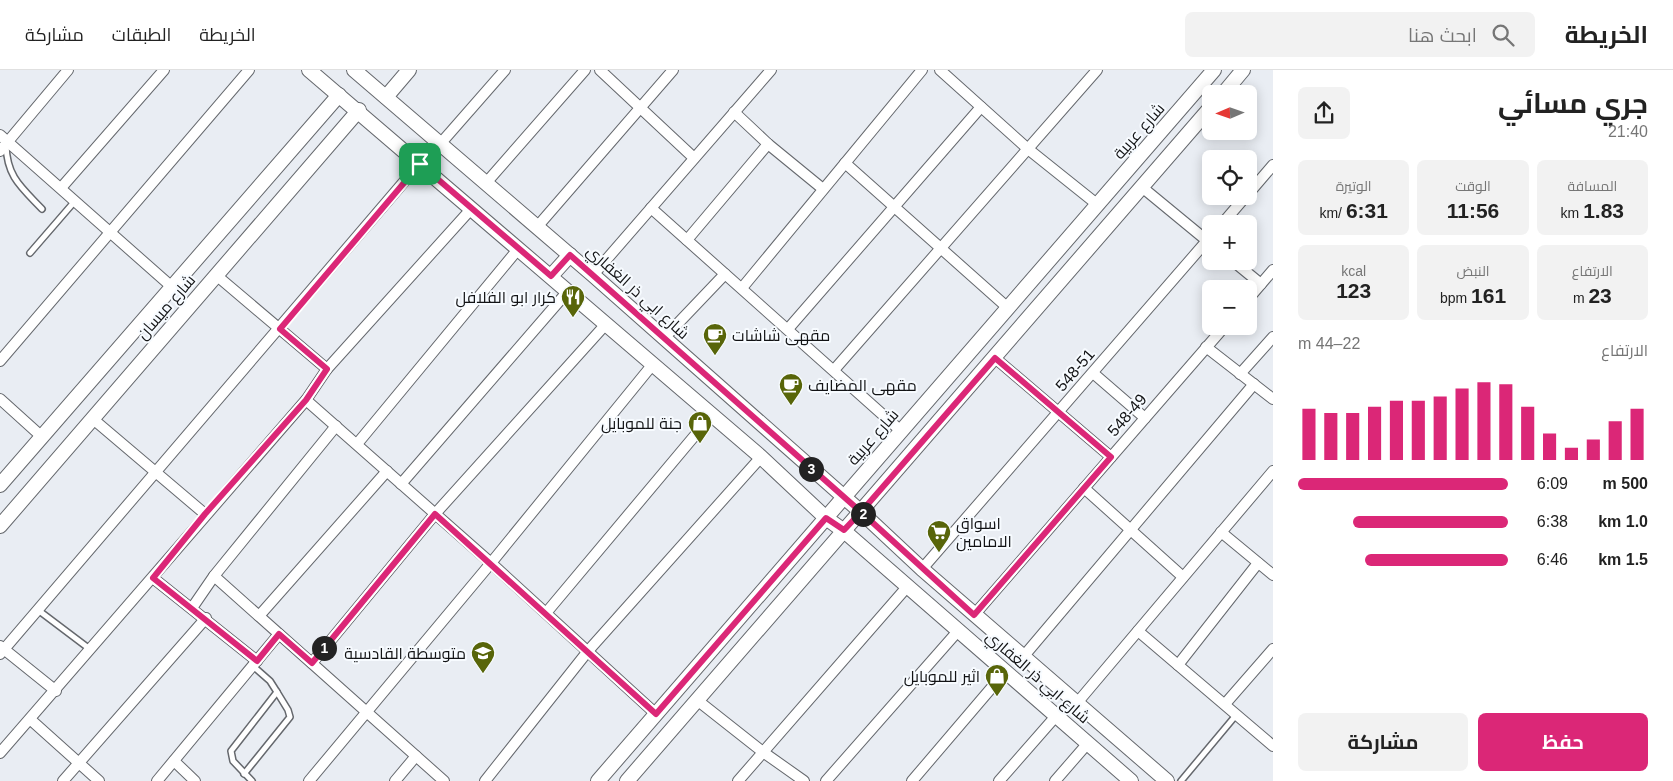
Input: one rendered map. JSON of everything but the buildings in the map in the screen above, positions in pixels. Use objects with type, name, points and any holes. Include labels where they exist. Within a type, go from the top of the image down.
[{"type":"main road","name":"شارع ابي ذر الغفاري","points":[[309,70],[359,110],[761,457],[826,518],[844,530],[1131,781]]},
{"type":"main road","name":"شارع ابي ذر الغفاري","points":[[356,70],[593,275],[861,512],[974,615],[1167,781]]},
{"type":"main road","points":[[386,97],[409,70]]},
{"type":"main road","name":"شارع عربية","points":[[598,781],[1214,70]]},
{"type":"main road","points":[[1230,85],[1243,70]]},
{"type":"main road","name":"شارع ميسان","points":[[0,485],[340,95]]},
{"type":"main road","name":"شارع ميسان","points":[[0,526],[359,110]]},
{"type":"main road","points":[[626,781],[1143,188],[1202,118]]},
{"type":"main road","points":[[551,276],[570,255]]},
{"type":"main road","points":[[1088,743],[1103,726]]},
{"type":"street","points":[[68,70],[3,143],[61,188],[172,287]]},
{"type":"street","points":[[61,188],[164,70]]},
{"type":"street","points":[[0,361],[249,70]]},
{"type":"street","points":[[441,142],[505,70]]},
{"type":"street","points":[[486,183],[584,70]]},
{"type":"street","points":[[600,70],[694,158]]},
{"type":"street","points":[[537,227],[673,70]]},
{"type":"street","points":[[593,275],[771,70]]},
{"type":"street","points":[[742,288],[922,70]]},
{"type":"street","points":[[940,70],[1028,149],[1098,205]]},
{"type":"street","points":[[834,370],[1097,70]]},
{"type":"street","points":[[788,329],[981,107]]},
{"type":"street","points":[[734,112],[768,144],[823,189]]},
{"type":"street","points":[[687,240],[768,144]]},
{"type":"street","points":[[845,163],[942,247],[1008,308]]},
{"type":"street","points":[[56,691],[1,650],[157,472],[420,164]]},
{"type":"street","points":[[1257,183],[1273,165]]},
{"type":"street","points":[[1143,188],[1202,234]]},
{"type":"street","points":[[1230,215],[1238,205]]},
{"type":"street","points":[[0,753],[31,720],[153,578],[205,514],[306,400],[327,369],[472,208]]},
{"type":"street","points":[[651,208],[901,431]]},
{"type":"street","points":[[357,444],[518,248]]},
{"type":"street","name":"548-51","points":[[922,569],[1202,249]]},
{"type":"street","points":[[1244,270],[1261,284]]},
{"type":"street","points":[[1257,289],[1273,270]]},
{"type":"street","points":[[216,274],[327,369]]},
{"type":"street","points":[[664,338],[725,274]]},
{"type":"street","points":[[401,484],[568,291]]},
{"type":"street","points":[[312,663],[435,514],[606,324]]},
{"type":"street","name":"548-49","points":[[974,615],[1216,335]]},
{"type":"street","points":[[1240,374],[1272,341]]},
{"type":"street","points":[[1206,347],[1273,399]]},
{"type":"street","points":[[995,358],[1111,457]]},
{"type":"street","points":[[309,781],[491,563],[653,364]]},
{"type":"street","points":[[1093,372],[1145,418]]},
{"type":"street","points":[[1023,656],[1254,384]]},
{"type":"street","points":[[0,399],[41,436]]},
{"type":"street","points":[[306,400],[491,563],[656,714]]},
{"type":"street","points":[[546,613],[712,415]]},
{"type":"street","points":[[93,419],[205,514]]},
{"type":"street","points":[[192,608],[214,576],[336,426]]},
{"type":"street","points":[[485,781],[588,651],[761,457]]},
{"type":"street","points":[[259,616],[387,471]]},
{"type":"street","points":[[1077,703],[1273,471]]},
{"type":"street","points":[[1084,488],[1183,577]]},
{"type":"street","points":[[1221,532],[1273,575]]},
{"type":"street","points":[[1178,665],[1258,563]]},
{"type":"street","points":[[214,576],[444,781]]},
{"type":"street","points":[[153,578],[206,618],[255,663]]},
{"type":"street","points":[[738,781],[907,587]]},
{"type":"street","points":[[63,781],[206,618]]},
{"type":"street","points":[[826,781],[958,631]]},
{"type":"street","points":[[1138,631],[1273,746]]},
{"type":"street","points":[[157,781],[279,634]]},
{"type":"street","points":[[1225,704],[1273,649]]},
{"type":"street","points":[[912,781],[1005,672]]},
{"type":"street","points":[[697,700],[763,752],[804,781]]},
{"type":"street","points":[[999,781],[1056,716]]},
{"type":"street","points":[[31,720],[99,781]]},
{"type":"street","points":[[1055,781],[1088,743]]},
{"type":"street","points":[[395,781],[416,756]]},
{"type":"street","points":[[174,761],[195,781]]},
{"type":"lane","points":[[3,143],[11,174],[42,209]]},
{"type":"lane","points":[[30,253],[75,201]]},
{"type":"lane","points":[[38,610],[91,650]]},
{"type":"lane","points":[[244,774],[290,717],[288,710],[270,680],[255,663]]},
{"type":"lane","points":[[252,781],[234,761],[231,751],[277,692]]},
{"type":"lane","points":[[1181,781],[1237,714]]},
{"type":"place","name":"كرار ابو الفلافل","points":[[573,318]]},
{"type":"place","name":"مقهى شاشات","points":[[715,356]]},
{"type":"place","name":"مقهى المضايف","points":[[791,406]]},
{"type":"place","name":"جنة للموبايل","points":[[700,444]]},
{"type":"place","name":"اسواق الامامين","points":[[939,553]]},
{"type":"place","name":"متوسطة القادسية","points":[[483,674]]},
{"type":"place","name":"اثير للموبايل","points":[[997,697]]},
{"type":"route","points":[[420,164],[280,329],[327,369],[306,400],[205,514],[153,578],[206,618],[257,661],[279,634],[312,663],[435,514],[656,714],[826,518],[844,530],[861,512],[974,615],[1111,457],[995,358],[861,512],[570,255],[551,276],[420,164]]}]
